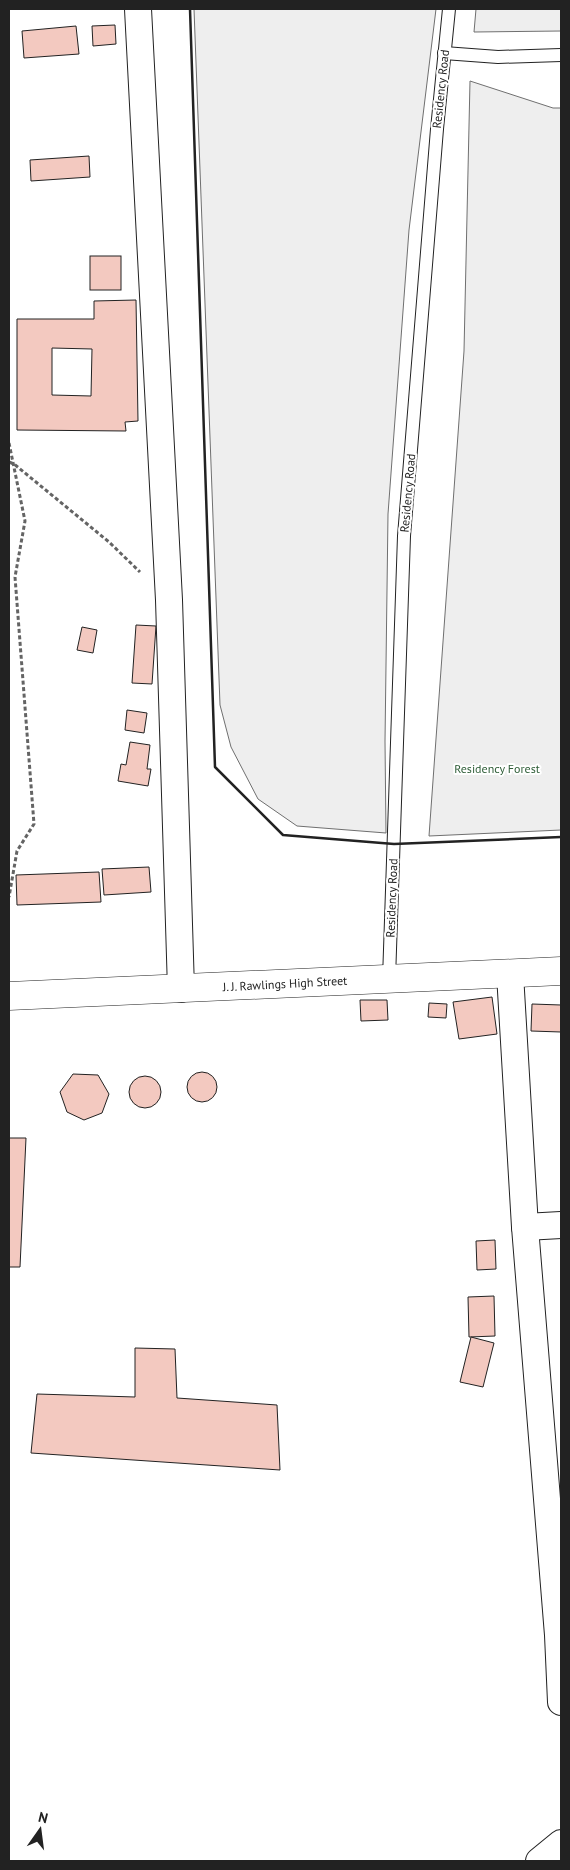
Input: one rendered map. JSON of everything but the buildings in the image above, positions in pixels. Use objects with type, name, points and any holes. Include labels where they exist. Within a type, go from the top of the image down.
[{"type":"main road","name":"J. J. Rawlings High Street","points":[[9,996],[561,971]]},
{"type":"street","points":[[138,9],[169,600],[181,988]]},
{"type":"street","points":[[510,974],[525,1227],[560,1635],[561,1702]]},
{"type":"street","points":[[525,1227],[561,1225]]},
{"type":"street","points":[[538,1861],[561,1843]]},
{"type":"lane","name":"Residency Road","points":[[389,979],[404,536],[449,9]]},
{"type":"lane","points":[[444,54],[498,57],[561,55]]},
{"type":"path","points":[[9,443],[25,521],[15,577],[34,824],[17,851],[9,897]]},
{"type":"path","points":[[9,462],[14,464],[109,542],[169,600]]},
{"type":"green space","points":[[194,9],[436,9],[409,230],[388,514],[385,741],[386,833],[297,826],[258,799],[231,747],[220,705]]},
{"type":"green space","points":[[476,9],[561,9],[561,31],[474,32]]},
{"type":"green space","name":"Residency Forest","points":[[470,81],[553,108],[561,108],[561,830],[429,836],[464,351]]},
{"type":"wall","points":[[190,9],[215,767],[283,835],[394,844],[561,837]]}]
